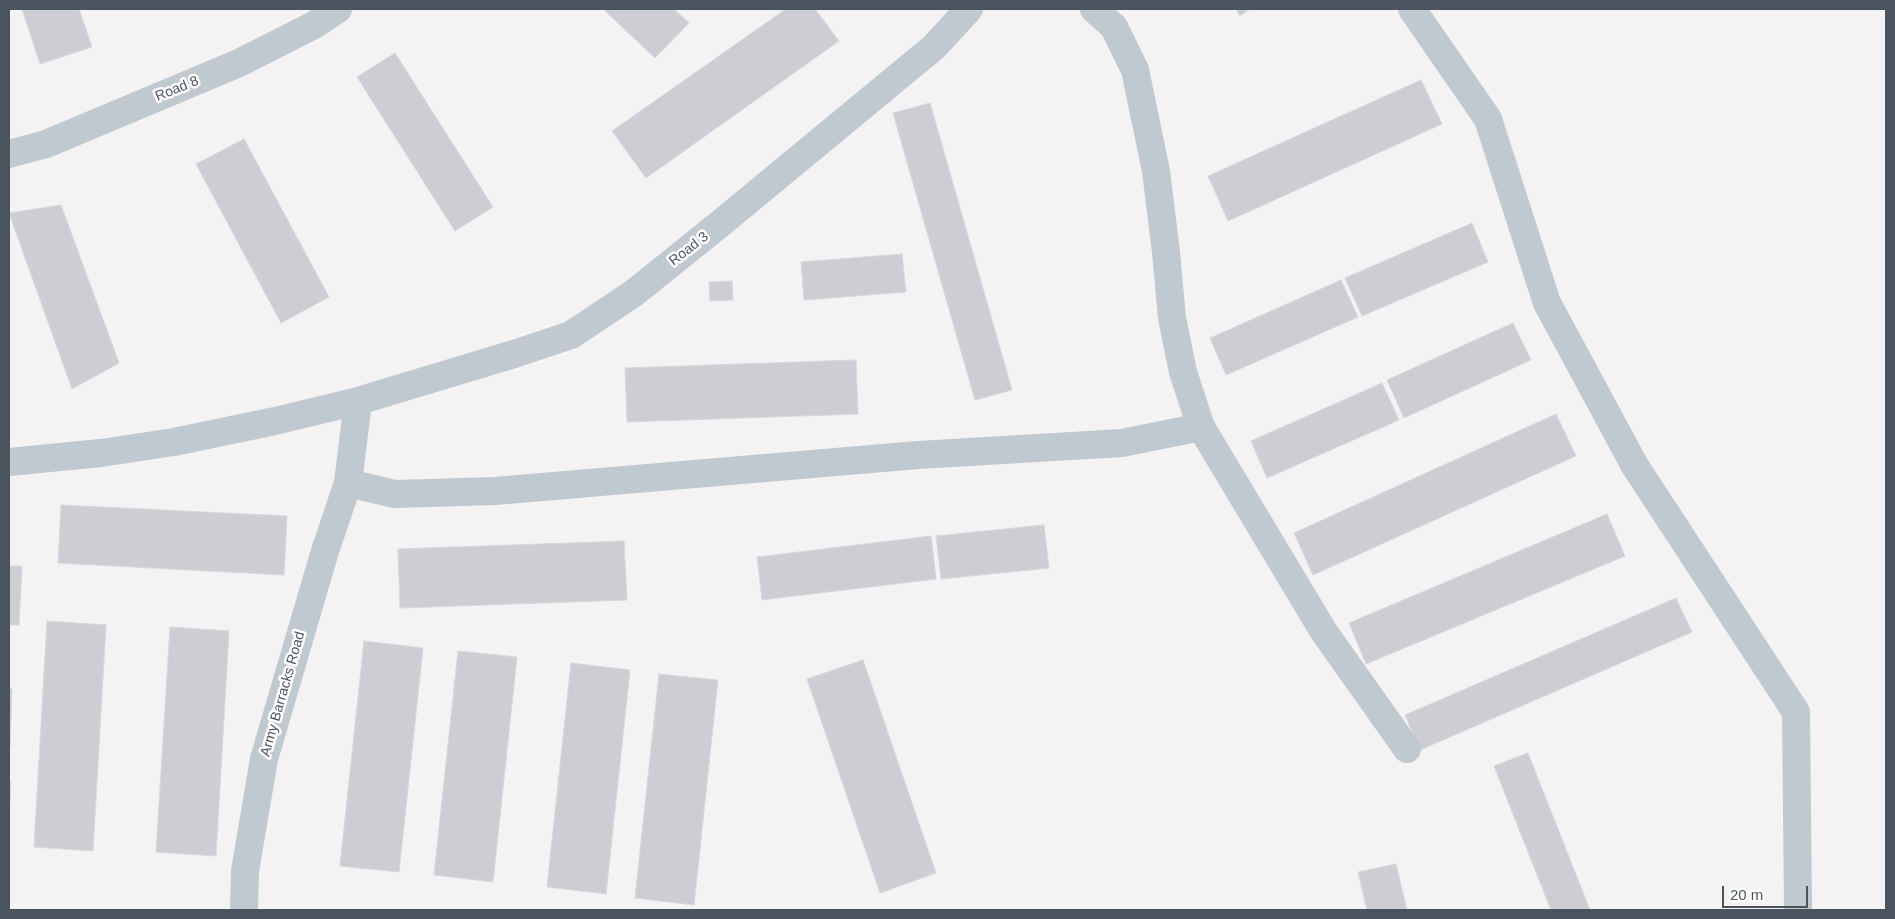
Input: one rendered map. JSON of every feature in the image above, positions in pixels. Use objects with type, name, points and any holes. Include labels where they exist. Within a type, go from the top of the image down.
[{"type":"street","name":"Road 8","points":[[9,154],[46,144],[239,63],[314,25],[338,9]]},
{"type":"street","name":"Road 3","points":[[358,401],[571,335],[634,292],[721,223],[934,47],[969,9]]},
{"type":"street","points":[[1094,9],[1114,27],[1135,70],[1156,172],[1172,318],[1183,372],[1201,427],[1324,632],[1407,749]]},
{"type":"street","points":[[1412,9],[1488,119],[1547,303],[1621,440],[1641,474],[1796,712],[1798,910]]},
{"type":"street","points":[[9,462],[101,453],[174,442],[358,401]]},
{"type":"street","name":"Army Barracks Road","points":[[244,910],[245,870],[264,759],[319,569],[348,483],[358,401]]},
{"type":"street","points":[[348,483],[395,494],[495,491],[918,456],[1122,443],[1201,427]]},
{"type":"building","points":[[22,9],[79,9],[92,47],[40,64]]},
{"type":"building","points":[[603,9],[674,9],[689,23],[655,58]]},
{"type":"building","points":[[786,9],[815,9],[839,41],[646,178],[612,131]]},
{"type":"building","points":[[1236,9],[1250,9],[1240,16]]},
{"type":"building","points":[[395,53],[493,207],[455,231],[357,77]]},
{"type":"building","points":[[1421,80],[1442,124],[1228,221],[1208,176]]},
{"type":"building","points":[[930,103],[1012,390],[975,400],[893,113]]},
{"type":"building","points":[[244,139],[329,297],[281,323],[196,164]]},
{"type":"building","points":[[61,205],[119,363],[72,389],[9,213]]},
{"type":"building","points":[[1472,223],[1488,262],[1362,316],[1345,278]]},
{"type":"building","points":[[902,254],[906,292],[804,300],[801,262]]},
{"type":"building","points":[[1341,280],[1358,317],[1226,375],[1210,338]]},
{"type":"building","points":[[732,281],[733,300],[710,301],[709,282]]},
{"type":"building","points":[[1513,323],[1531,360],[1404,418],[1387,380]]},
{"type":"building","points":[[856,360],[858,414],[627,422],[625,368]]},
{"type":"building","points":[[1382,383],[1399,420],[1267,478],[1251,441]]},
{"type":"building","points":[[1556,414],[1576,456],[1313,575],[1294,533]]},
{"type":"building","points":[[61,505],[287,516],[284,575],[58,563]]},
{"type":"building","points":[[1607,514],[1625,556],[1366,664],[1349,623]]},
{"type":"building","points":[[1044,525],[1049,568],[941,579],[936,536]]},
{"type":"building","points":[[931,536],[936,579],[762,600],[757,557]]},
{"type":"building","points":[[624,541],[627,600],[400,608],[398,549]]},
{"type":"building","points":[[9,566],[22,566],[19,625],[9,625]]},
{"type":"building","points":[[1676,598],[1692,632],[1420,750],[1405,715]]},
{"type":"building","points":[[47,621],[106,625],[93,851],[34,847]]},
{"type":"building","points":[[170,627],[229,631],[216,856],[156,852]]},
{"type":"building","points":[[364,641],[423,648],[399,872],[340,866]]},
{"type":"building","points":[[458,651],[517,657],[493,882],[434,875]]},
{"type":"building","points":[[863,660],[936,873],[880,893],[807,679]]},
{"type":"building","points":[[571,663],[630,670],[606,894],[547,887]]},
{"type":"building","points":[[659,674],[718,680],[694,905],[635,898]]},
{"type":"building","points":[[9,689],[12,689],[10,748],[9,747]]},
{"type":"building","points":[[1528,753],[1590,910],[1551,910],[1494,766]]},
{"type":"building","points":[[9,781],[11,782],[9,821]]},
{"type":"building","points":[[1396,864],[1407,910],[1367,910],[1358,872]]}]
